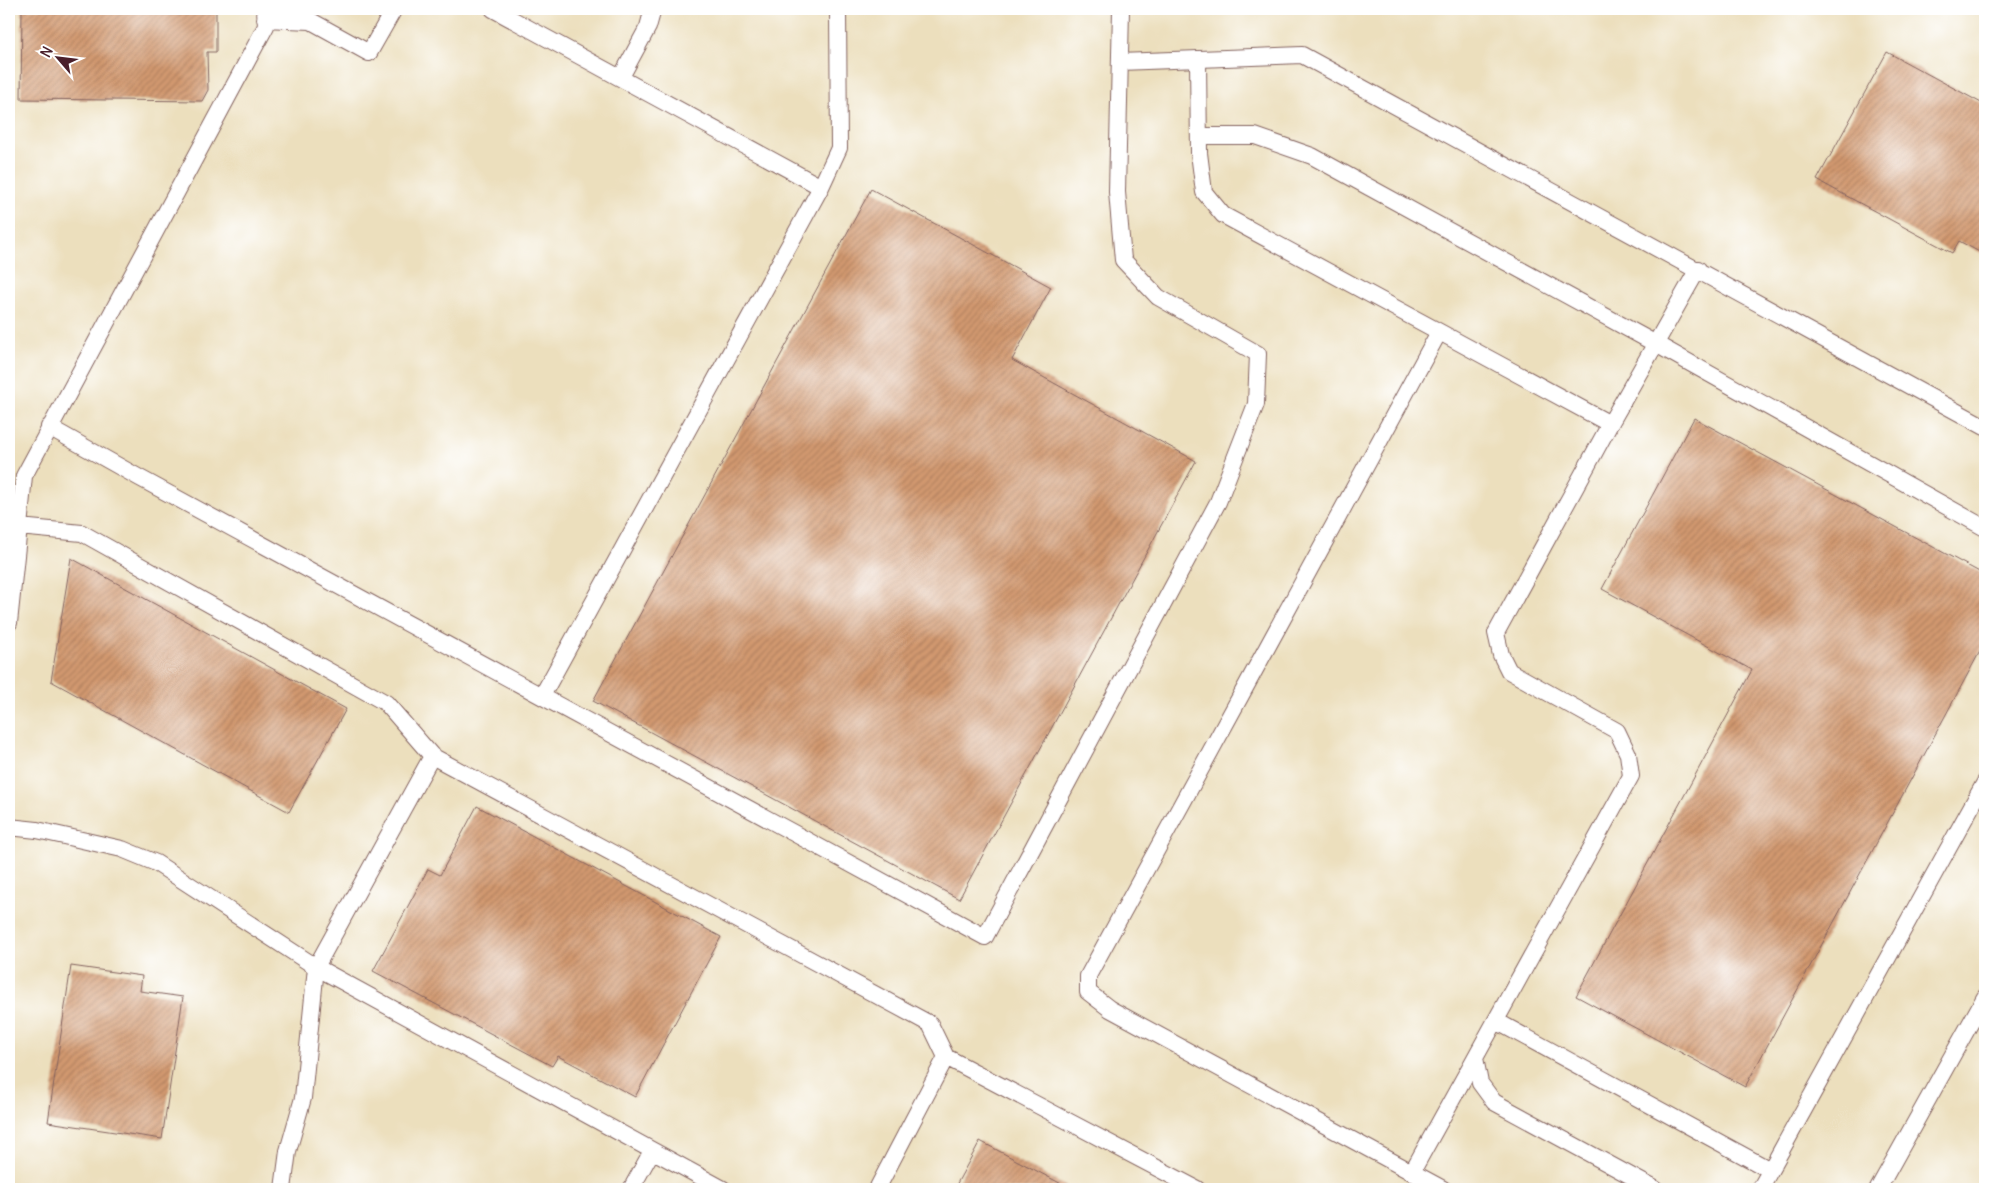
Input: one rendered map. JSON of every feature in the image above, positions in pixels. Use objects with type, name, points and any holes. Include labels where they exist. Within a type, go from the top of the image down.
[{"type":"lane","points":[[9,623],[24,476],[49,426],[266,26],[265,14],[311,21],[369,52],[394,9]]},
{"type":"lane","points":[[493,9],[821,187]]},
{"type":"lane","points":[[621,77],[648,27],[653,9]]},
{"type":"lane","points":[[542,696],[821,187],[839,148],[838,9]]},
{"type":"lane","points":[[49,426],[138,477],[986,937],[1218,502],[1256,404],[1258,354],[1158,298],[1123,260],[1117,192],[1121,9]]},
{"type":"lane","points":[[1120,62],[1302,54],[1985,427]]},
{"type":"lane","points":[[1198,59],[1199,136],[1204,192],[1222,215],[1610,424]]},
{"type":"lane","points":[[1199,136],[1255,136],[1312,156],[1656,344],[1985,528]]},
{"type":"lane","points":[[1412,1172],[1631,776],[1628,754],[1617,731],[1509,671],[1500,654],[1496,633],[1610,424],[1698,269]]},
{"type":"lane","points":[[1440,332],[1088,976],[1088,992],[1110,1009],[1443,1189]]},
{"type":"lane","points":[[19,527],[82,533],[386,702],[432,756],[930,1024],[946,1057],[1196,1189]]},
{"type":"lane","points":[[283,1189],[288,1151],[303,1098],[316,967],[432,756]]},
{"type":"lane","points":[[1760,1189],[1985,782]]},
{"type":"lane","points":[[9,827],[37,830],[122,849],[156,863],[316,967],[723,1189]]},
{"type":"lane","points":[[1878,1189],[1985,997]]},
{"type":"lane","points":[[1496,1021],[1770,1170]]},
{"type":"lane","points":[[877,1189],[946,1057]]},
{"type":"lane","points":[[1475,1058],[1480,1083],[1494,1102],[1655,1189]]},
{"type":"lane","points":[[631,1189],[652,1151]]},
{"type":"building","points":[[22,9],[216,9],[216,52],[207,52],[208,90],[202,101],[21,99]]},
{"type":"building","points":[[1887,52],[1985,105],[1985,255],[1959,241],[1952,253],[1817,180]]},
{"type":"building","points":[[871,189],[1051,287],[1012,360],[1196,461],[959,899],[593,701]]},
{"type":"building","points":[[1694,418],[1985,575],[1985,642],[1745,1087],[1576,996],[1752,670],[1602,589]]},
{"type":"building","points":[[71,558],[346,709],[289,812],[51,681]]},
{"type":"building","points":[[477,806],[721,937],[635,1097],[558,1056],[552,1066],[373,971],[428,869],[440,875]]},
{"type":"building","points":[[71,966],[142,976],[140,991],[183,997],[162,1139],[48,1122]]},
{"type":"building","points":[[980,1141],[1071,1189],[954,1189]]}]
